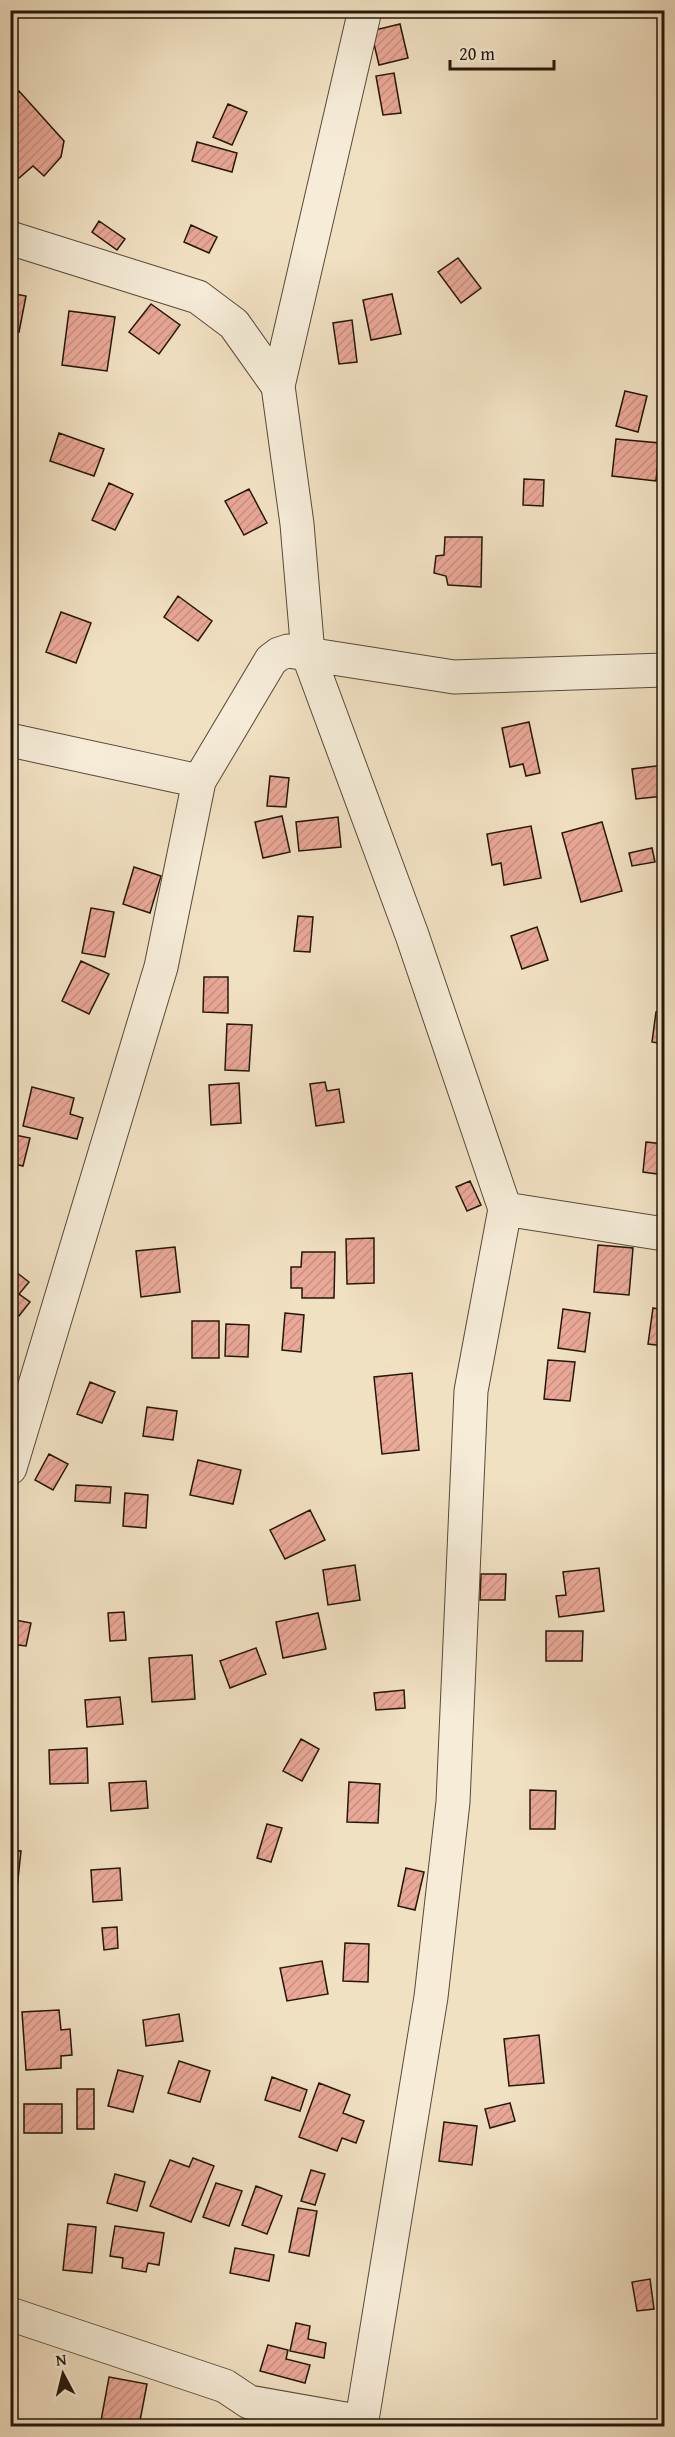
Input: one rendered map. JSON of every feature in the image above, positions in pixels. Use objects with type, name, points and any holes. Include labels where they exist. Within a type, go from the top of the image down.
[{"type":"street","points":[[10,2314],[225,2386],[249,2402],[361,2424],[432,1997],[453,1802],[471,1391],[505,1209],[412,935],[308,654],[297,524],[278,386],[365,10]]},
{"type":"street","points":[[10,238],[198,297],[234,324],[278,386]]},
{"type":"street","points":[[10,1468],[162,967],[199,781],[271,660],[288,651],[454,678],[664,670]]},
{"type":"street","points":[[10,740],[199,781]]},
{"type":"street","points":[[505,1209],[664,1234]]},
{"type":"building","points":[[400,24],[408,58],[379,65],[371,31]]},
{"type":"building","points":[[394,73],[401,113],[383,115],[376,76]]},
{"type":"building","points":[[19,91],[64,141],[61,157],[44,176],[33,166],[19,178],[10,171],[10,99]]},
{"type":"building","points":[[228,104],[247,112],[232,145],[213,137]]},
{"type":"building","points":[[197,142],[237,153],[232,172],[192,161]]},
{"type":"building","points":[[99,221],[125,239],[117,250],[92,232]]},
{"type":"building","points":[[191,225],[217,237],[209,253],[184,242]]},
{"type":"building","points":[[458,258],[481,288],[461,303],[438,272]]},
{"type":"building","points":[[10,293],[26,296],[19,332],[10,330]]},
{"type":"building","points":[[392,294],[401,334],[371,340],[363,300]]},
{"type":"building","points":[[151,304],[180,325],[159,354],[129,332]]},
{"type":"building","points":[[69,311],[115,317],[107,371],[62,365]]},
{"type":"building","points":[[352,320],[357,362],[339,364],[333,323]]},
{"type":"building","points":[[625,391],[647,396],[638,432],[616,426]]},
{"type":"building","points":[[59,433],[104,449],[94,476],[50,461]]},
{"type":"building","points":[[616,439],[660,443],[656,481],[612,476]]},
{"type":"building","points":[[524,479],[544,480],[543,506],[523,505]]},
{"type":"building","points":[[109,483],[133,494],[115,530],[92,520]]},
{"type":"building","points":[[249,489],[267,523],[244,535],[225,501]]},
{"type":"building","points":[[445,537],[482,537],[481,587],[448,585],[446,576],[434,573],[436,556],[444,555]]},
{"type":"building","points":[[178,596],[212,621],[198,641],[164,617]]},
{"type":"building","points":[[61,612],[91,623],[76,663],[46,652]]},
{"type":"building","points":[[529,722],[540,773],[526,776],[523,764],[510,767],[502,728]]},
{"type":"building","points":[[664,765],[664,796],[636,799],[632,769]]},
{"type":"building","points":[[270,776],[289,778],[286,807],[267,806]]},
{"type":"building","points":[[282,816],[290,852],[263,858],[255,822]]},
{"type":"building","points":[[338,817],[341,847],[299,851],[296,822]]},
{"type":"building","points":[[602,822],[622,891],[581,902],[562,833]]},
{"type":"building","points":[[531,826],[541,878],[504,885],[501,863],[492,865],[487,834]]},
{"type":"building","points":[[652,848],[655,862],[632,866],[629,853]]},
{"type":"building","points":[[134,867],[161,876],[150,913],[123,904]]},
{"type":"building","points":[[91,908],[114,912],[105,957],[82,953]]},
{"type":"building","points":[[298,916],[313,917],[310,952],[294,951]]},
{"type":"building","points":[[537,927],[548,960],[522,969],[511,936]]},
{"type":"building","points":[[81,961],[109,974],[89,1014],[62,1001]]},
{"type":"building","points":[[204,977],[228,977],[228,1013],[203,1012]]},
{"type":"building","points":[[656,1012],[664,1013],[664,1044],[652,1042]]},
{"type":"building","points":[[227,1024],[252,1025],[249,1071],[225,1070]]},
{"type":"building","points":[[325,1082],[327,1091],[339,1089],[344,1122],[316,1126],[310,1084]]},
{"type":"building","points":[[239,1083],[241,1123],[211,1125],[209,1085]]},
{"type":"building","points":[[32,1087],[74,1098],[70,1114],[83,1118],[77,1139],[23,1126]]},
{"type":"building","points":[[15,1135],[30,1138],[23,1166],[10,1163]]},
{"type":"building","points":[[646,1142],[664,1144],[664,1175],[643,1172]]},
{"type":"building","points":[[470,1181],[481,1205],[467,1211],[456,1187]]},
{"type":"building","points":[[374,1238],[374,1283],[347,1284],[346,1239]]},
{"type":"building","points":[[598,1245],[633,1248],[629,1295],[594,1292]]},
{"type":"building","points":[[175,1247],[180,1292],[141,1297],[136,1251]]},
{"type":"building","points":[[302,1252],[335,1252],[334,1298],[302,1298],[302,1288],[291,1288],[291,1267],[301,1267]]},
{"type":"building","points":[[16,1272],[29,1282],[19,1294],[30,1302],[19,1316],[10,1310],[10,1279]]},
{"type":"building","points":[[653,1308],[664,1310],[664,1346],[648,1344]]},
{"type":"building","points":[[563,1309],[590,1313],[585,1352],[558,1348]]},
{"type":"building","points":[[285,1313],[304,1315],[301,1352],[282,1350]]},
{"type":"building","points":[[192,1321],[219,1321],[219,1358],[192,1358]]},
{"type":"building","points":[[226,1324],[249,1325],[248,1357],[225,1356]]},
{"type":"building","points":[[548,1360],[575,1362],[570,1401],[544,1399]]},
{"type":"building","points":[[412,1373],[419,1450],[382,1454],[374,1377]]},
{"type":"building","points":[[90,1382],[115,1392],[102,1423],[77,1414]]},
{"type":"building","points":[[147,1407],[177,1411],[173,1440],[143,1436]]},
{"type":"building","points":[[49,1454],[68,1464],[53,1490],[35,1480]]},
{"type":"building","points":[[198,1460],[241,1470],[233,1504],[190,1495]]},
{"type":"building","points":[[76,1485],[111,1487],[110,1503],[75,1501]]},
{"type":"building","points":[[125,1493],[148,1495],[146,1528],[123,1526]]},
{"type":"building","points":[[310,1510],[325,1540],[285,1559],[270,1530]]},
{"type":"building","points":[[355,1565],[360,1600],[328,1605],[323,1570]]},
{"type":"building","points":[[599,1568],[604,1611],[559,1617],[556,1596],[566,1595],[563,1572]]},
{"type":"building","points":[[481,1574],[506,1574],[505,1600],[480,1600]]},
{"type":"building","points":[[124,1612],[126,1640],[110,1641],[108,1613]]},
{"type":"building","points":[[318,1613],[326,1649],[283,1658],[276,1622]]},
{"type":"building","points":[[10,1619],[31,1623],[26,1646],[10,1644]]},
{"type":"building","points":[[546,1631],[583,1631],[582,1661],[546,1661]]},
{"type":"building","points":[[256,1648],[266,1674],[230,1688],[220,1661]]},
{"type":"building","points":[[192,1655],[195,1699],[152,1702],[149,1658]]},
{"type":"building","points":[[404,1690],[405,1708],[376,1710],[374,1693]]},
{"type":"building","points":[[120,1697],[123,1724],[87,1727],[85,1700]]},
{"type":"building","points":[[301,1739],[319,1749],[302,1781],[283,1771]]},
{"type":"building","points":[[87,1748],[88,1783],[50,1784],[49,1750]]},
{"type":"building","points":[[10,1770],[15,1771],[10,1793]]},
{"type":"building","points":[[146,1781],[148,1808],[111,1811],[109,1783]]},
{"type":"building","points":[[349,1782],[380,1784],[378,1823],[347,1822]]},
{"type":"building","points":[[530,1790],[556,1791],[555,1829],[530,1829]]},
{"type":"building","points":[[267,1824],[282,1828],[271,1862],[257,1858]]},
{"type":"building","points":[[10,1850],[21,1851],[16,1898],[10,1897]]},
{"type":"building","points":[[120,1868],[122,1900],[93,1902],[91,1870]]},
{"type":"building","points":[[406,1868],[424,1872],[415,1910],[398,1906]]},
{"type":"building","points":[[117,1927],[118,1948],[104,1950],[102,1928]]},
{"type":"building","points":[[345,1943],[369,1944],[368,1982],[343,1981]]},
{"type":"building","points":[[322,1961],[328,1994],[287,2001],[280,1968]]},
{"type":"building","points":[[59,2010],[61,2030],[70,2029],[72,2055],[61,2056],[61,2068],[26,2070],[22,2012]]},
{"type":"building","points":[[179,2014],[183,2041],[146,2046],[143,2020]]},
{"type":"building","points":[[539,2035],[544,2083],[509,2086],[504,2039]]},
{"type":"building","points":[[179,2061],[210,2071],[200,2102],[168,2093]]},
{"type":"building","points":[[118,2070],[143,2076],[133,2112],[108,2106]]},
{"type":"building","points":[[272,2077],[307,2090],[300,2111],[265,2100]]},
{"type":"building","points":[[319,2083],[350,2095],[343,2113],[364,2121],[356,2143],[342,2138],[337,2151],[299,2137]]},
{"type":"building","points":[[77,2089],[94,2089],[94,2129],[77,2129]]},
{"type":"building","points":[[510,2103],[515,2121],[490,2128],[485,2109]]},
{"type":"building","points":[[24,2104],[62,2104],[62,2133],[24,2133]]},
{"type":"building","points":[[444,2122],[477,2126],[472,2165],[439,2161]]},
{"type":"building","points":[[193,2158],[214,2166],[191,2222],[150,2206],[170,2160],[189,2167]]},
{"type":"building","points":[[311,2170],[325,2174],[315,2205],[301,2201]]},
{"type":"building","points":[[115,2174],[145,2182],[137,2211],[107,2203]]},
{"type":"building","points":[[216,2183],[242,2191],[229,2226],[203,2217]]},
{"type":"building","points":[[256,2186],[282,2196],[267,2234],[242,2225]]},
{"type":"building","points":[[298,2208],[317,2211],[309,2256],[289,2252]]},
{"type":"building","points":[[68,2224],[96,2227],[92,2273],[63,2270]]},
{"type":"building","points":[[115,2226],[164,2233],[159,2265],[148,2263],[146,2272],[122,2268],[123,2258],[110,2256]]},
{"type":"building","points":[[235,2248],[274,2255],[269,2281],[230,2273]]},
{"type":"building","points":[[650,2279],[654,2309],[637,2311],[632,2282]]},
{"type":"building","points":[[660,2285],[664,2285],[664,2319],[659,2319]]},
{"type":"building","points":[[296,2323],[310,2326],[308,2339],[326,2343],[324,2358],[290,2351]]},
{"type":"building","points":[[268,2345],[288,2350],[286,2359],[310,2365],[305,2383],[260,2371]]},
{"type":"building","points":[[109,2377],[147,2384],[139,2426],[100,2426]]}]
